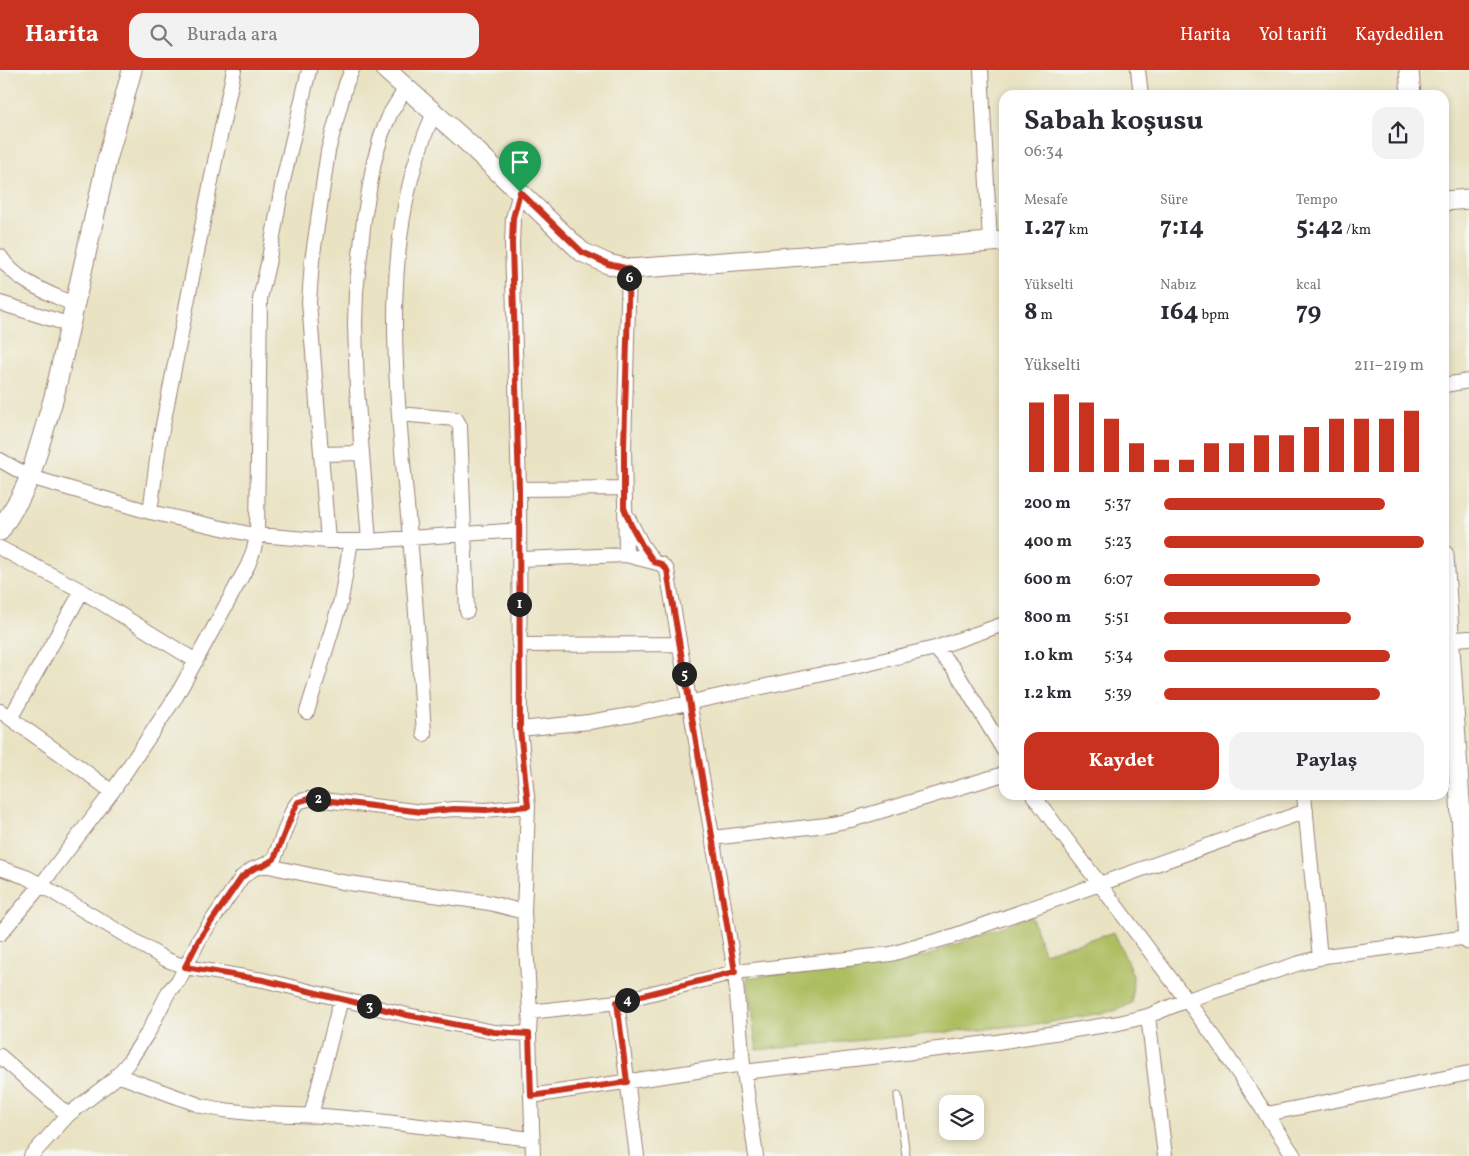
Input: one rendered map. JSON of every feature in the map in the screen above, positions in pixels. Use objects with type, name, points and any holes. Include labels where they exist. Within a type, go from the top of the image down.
[{"type":"street","points":[[0,530],[20,498],[30,477],[54,397],[107,160],[132,70]]},
{"type":"street","points":[[150,512],[159,445],[234,70]]},
{"type":"street","points":[[0,934],[41,886],[112,792],[178,696],[248,565],[254,549],[256,535],[260,299],[283,181],[309,70]]},
{"type":"street","points":[[328,541],[309,302],[312,261],[328,150],[346,84],[352,70]]},
{"type":"street","points":[[386,70],[434,112],[582,252],[608,264],[629,269],[997,241],[981,70]]},
{"type":"street","points":[[1138,70],[1140,90]]},
{"type":"street","points":[[1409,70],[1411,90]]},
{"type":"street","points":[[369,540],[355,324],[364,219],[374,162],[390,112],[406,88]]},
{"type":"street","points":[[424,734],[410,538],[400,444],[394,313],[399,250],[412,171],[421,141],[434,112]]},
{"type":"street","points":[[520,192],[513,218],[512,244],[519,489],[520,729],[528,806],[524,912],[530,1012],[533,1156]]},
{"type":"street","points":[[1449,201],[1469,199]]},
{"type":"street","points":[[0,256],[16,274],[31,284],[75,305]]},
{"type":"street","points":[[626,555],[624,488],[629,269]]},
{"type":"street","points":[[0,303],[71,325]]},
{"type":"street","points":[[1449,383],[1469,381]]},
{"type":"street","points":[[399,414],[456,419],[460,426],[467,611]]},
{"type":"street","points":[[322,454],[362,453]]},
{"type":"street","points":[[0,460],[30,477],[150,512],[256,535],[328,541],[410,538],[519,530]]},
{"type":"street","points":[[519,489],[624,488]]},
{"type":"street","points":[[624,508],[631,525],[654,562]]},
{"type":"street","points":[[307,712],[341,600],[351,540]]},
{"type":"street","points":[[0,548],[82,591],[196,661]]},
{"type":"street","points":[[520,559],[626,555],[661,564],[667,570],[735,972],[743,1068],[756,1156]]},
{"type":"street","points":[[82,591],[5,714],[112,792]]},
{"type":"street","points":[[520,729],[589,722],[631,715],[935,648],[999,626]]},
{"type":"street","points":[[1449,640],[1469,638]]},
{"type":"street","points":[[519,645],[679,644]]},
{"type":"street","points":[[935,648],[955,670],[999,743]]},
{"type":"street","points":[[531,1096],[743,1068],[996,1042],[1119,1023],[1148,1016],[1187,1000],[1320,958],[1469,932],[1464,788],[1449,657]]},
{"type":"street","points":[[712,838],[826,825],[850,820],[999,775]]},
{"type":"street","points":[[31,1156],[68,1114],[117,1075],[128,1063],[149,1031],[169,991],[178,980],[200,938],[242,877],[253,869],[274,859],[298,802],[308,799],[422,812],[454,809],[486,810],[528,806]]},
{"type":"street","points":[[1037,800],[1187,1000],[1294,1156]]},
{"type":"street","points":[[1305,800],[1320,958]]},
{"type":"street","points":[[530,1012],[617,1002],[735,972],[891,954],[950,937],[1306,811]]},
{"type":"street","points":[[264,865],[342,882],[490,902],[524,912]]},
{"type":"street","points":[[0,868],[41,886],[185,967],[263,980],[407,1015],[494,1032],[529,1034]]},
{"type":"street","points":[[311,1116],[341,999]]},
{"type":"street","points":[[617,1002],[637,1156]]},
{"type":"street","points":[[1148,1016],[1165,1156]]},
{"type":"street","points":[[0,1056],[68,1114]]},
{"type":"street","points":[[1267,1114],[1469,1073]]},
{"type":"street","points":[[117,1075],[202,1106],[260,1114],[369,1120],[532,1140]]},
{"type":"lane","points":[[898,1096],[906,1156]]},
{"type":"green space","points":[[1031,915],[1044,953],[1114,932],[1133,975],[1132,1003],[1118,1010],[1046,1023],[757,1050],[746,978],[927,956]]},
{"type":"route","points":[[520,192],[582,252],[608,264],[629,269],[624,508],[642,545],[654,562],[661,564],[667,570],[735,972],[617,1002],[627,1082],[531,1096],[529,1034],[494,1032],[407,1015],[263,980],[185,967],[200,938],[242,877],[253,869],[274,859],[298,802],[315,799],[422,812],[454,809],[486,810],[528,806],[520,729],[518,611],[520,559],[519,489],[512,244],[513,218],[520,192]]}]
